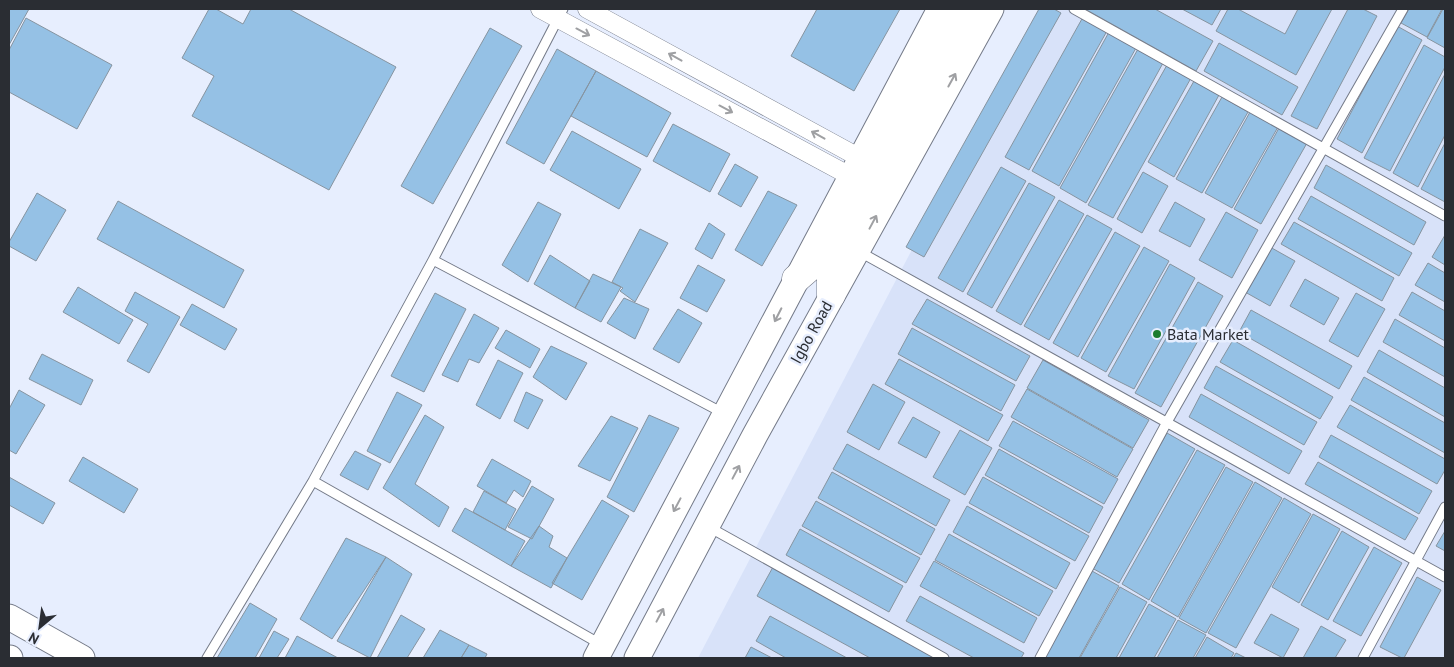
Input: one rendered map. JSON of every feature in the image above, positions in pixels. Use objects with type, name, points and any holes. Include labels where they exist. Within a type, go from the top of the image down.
[{"type":"main road","points":[[832,295],[831,269],[838,241],[862,180],[955,9]]},
{"type":"main road","points":[[796,279],[811,266],[850,209],[967,9]]},
{"type":"street","points":[[540,9],[560,14],[855,167]]},
{"type":"street","points":[[587,9],[855,167]]},
{"type":"street","points":[[599,652],[940,9]]},
{"type":"street","name":"Igbo Road","points":[[637,658],[832,295],[991,9]]},
{"type":"street","points":[[9,617],[82,658]]},
{"type":"lane","points":[[1074,9],[1445,216]]},
{"type":"lane","points":[[1040,658],[1167,422],[1403,9]]},
{"type":"lane","points":[[207,658],[312,481],[433,260],[560,14]]},
{"type":"lane","points":[[858,251],[1445,576]]},
{"type":"lane","points":[[433,260],[726,415]]},
{"type":"lane","points":[[312,481],[599,652]]},
{"type":"lane","points":[[1363,658],[1445,507]]},
{"type":"lane","points":[[707,526],[944,658]]},
{"type":"shaded area","name":"Bata Market","points":[[1038,9],[1445,9],[1445,658],[698,658]]},
{"type":"building","points":[[9,9],[29,9],[9,45]]},
{"type":"building","points":[[209,9],[216,9],[243,24],[251,9],[289,9],[396,67],[329,190],[192,116],[214,76],[182,58]]},
{"type":"building","points":[[817,9],[900,9],[854,91],[791,56]]},
{"type":"building","points":[[1039,9],[1054,9],[1061,13],[924,257],[906,247]]},
{"type":"building","points":[[1085,9],[1155,9],[1213,41],[1196,71]]},
{"type":"building","points":[[1182,9],[1221,9],[1212,25]]},
{"type":"building","points":[[1228,9],[1238,9],[1285,34],[1298,9],[1332,9],[1296,75],[1216,31]]},
{"type":"building","points":[[1348,9],[1363,9],[1377,16],[1317,129],[1291,116]]},
{"type":"building","points":[[1409,9],[1442,9],[1427,37],[1401,23]]},
{"type":"building","points":[[1443,9],[1445,9],[1445,48],[1427,38]]},
{"type":"building","points":[[1083,17],[1107,31],[1029,170],[1005,157]]},
{"type":"building","points":[[26,18],[112,65],[77,129],[9,92],[9,50]]},
{"type":"building","points":[[1397,26],[1422,40],[1362,153],[1337,139]]},
{"type":"building","points":[[490,28],[522,46],[433,204],[401,186]]},
{"type":"building","points":[[1109,32],[1136,48],[1059,186],[1032,171]]},
{"type":"building","points":[[1219,43],[1298,87],[1282,115],[1204,71]]},
{"type":"building","points":[[1424,45],[1445,57],[1445,67],[1390,171],[1364,158]]},
{"type":"building","points":[[557,49],[596,71],[544,164],[506,143]]},
{"type":"building","points":[[1138,49],[1163,63],[1086,203],[1060,188]]},
{"type":"building","points":[[1167,65],[1191,78],[1113,218],[1088,205]]},
{"type":"building","points":[[596,71],[671,113],[647,157],[571,116]]},
{"type":"building","points":[[1445,74],[1445,135],[1418,187],[1393,173]]},
{"type":"building","points":[[1194,81],[1219,95],[1174,177],[1148,162]]},
{"type":"building","points":[[1222,97],[1248,112],[1202,193],[1176,179]]},
{"type":"building","points":[[1250,112],[1278,127],[1232,208],[1205,193]]},
{"type":"building","points":[[673,124],[730,154],[710,192],[653,161]]},
{"type":"building","points":[[1279,128],[1307,143],[1261,224],[1234,209]]},
{"type":"building","points":[[572,131],[641,169],[619,209],[550,170]]},
{"type":"building","points":[[1445,143],[1445,202],[1421,189]]},
{"type":"building","points":[[735,164],[758,177],[741,207],[718,194]]},
{"type":"building","points":[[1326,165],[1426,222],[1414,245],[1314,188]]},
{"type":"building","points":[[1001,167],[1026,181],[963,292],[938,278]]},
{"type":"building","points":[[1143,172],[1168,186],[1142,233],[1117,219]]},
{"type":"building","points":[[1029,183],[1055,197],[992,308],[967,294]]},
{"type":"building","points":[[768,191],[797,205],[762,266],[735,250]]},
{"type":"building","points":[[37,193],[66,210],[36,261],[9,246],[9,242]]},
{"type":"building","points":[[1311,196],[1412,253],[1399,276],[1298,219]]},
{"type":"building","points":[[1059,200],[1084,214],[1021,325],[996,311]]},
{"type":"building","points":[[118,201],[244,270],[224,308],[97,239]]},
{"type":"building","points":[[538,202],[561,214],[528,282],[502,265]]},
{"type":"building","points":[[1175,202],[1205,219],[1190,247],[1159,231]]},
{"type":"building","points":[[1226,212],[1258,230],[1232,278],[1199,260]]},
{"type":"building","points":[[1087,215],[1112,229],[1049,340],[1024,326]]},
{"type":"building","points":[[1294,222],[1394,278],[1382,301],[1281,244]]},
{"type":"building","points":[[709,223],[725,234],[712,259],[695,249]]},
{"type":"building","points":[[640,229],[668,243],[635,302],[620,291],[623,288],[612,282]]},
{"type":"building","points":[[1115,232],[1140,246],[1078,357],[1053,343]]},
{"type":"building","points":[[1445,235],[1445,265],[1432,257]]},
{"type":"building","points":[[1144,247],[1169,261],[1106,372],[1081,358]]},
{"type":"building","points":[[1270,247],[1295,261],[1270,306],[1245,292]]},
{"type":"building","points":[[550,255],[590,281],[575,308],[534,284]]},
{"type":"building","points":[[1428,263],[1445,273],[1445,302],[1415,285]]},
{"type":"building","points":[[1170,264],[1195,278],[1134,389],[1108,376]]},
{"type":"building","points":[[698,265],[725,280],[707,312],[680,298]]},
{"type":"building","points":[[593,274],[621,287],[601,322],[575,308]]},
{"type":"building","points":[[1305,279],[1339,298],[1324,325],[1290,306]]},
{"type":"building","points":[[1198,282],[1223,296],[1161,407],[1135,393]]},
{"type":"building","points":[[78,287],[133,320],[119,344],[63,312]]},
{"type":"building","points":[[135,292],[180,317],[149,373],[127,361],[148,324],[125,311]]},
{"type":"building","points":[[1412,292],[1445,311],[1445,341],[1399,315]]},
{"type":"building","points":[[435,293],[466,309],[424,392],[391,376]]},
{"type":"building","points":[[1356,293],[1385,309],[1358,357],[1329,341]]},
{"type":"building","points":[[624,298],[649,309],[635,339],[607,323]]},
{"type":"building","points":[[927,299],[1030,356],[1016,381],[912,324]]},
{"type":"building","points":[[192,304],[237,329],[225,350],[180,325]]},
{"type":"building","points":[[678,309],[702,323],[679,363],[653,349]]},
{"type":"building","points":[[1251,310],[1352,366],[1339,389],[1239,332]]},
{"type":"building","points":[[474,314],[499,328],[479,363],[469,359],[458,382],[442,375]]},
{"type":"building","points":[[1395,319],[1445,348],[1445,377],[1383,342]]},
{"type":"building","points":[[912,328],[1015,385],[1001,411],[898,354]]},
{"type":"building","points":[[506,330],[540,349],[530,368],[495,348]]},
{"type":"building","points":[[1233,340],[1333,397],[1320,419],[1220,362]]},
{"type":"building","points":[[551,346],[587,363],[566,400],[533,377]]},
{"type":"building","points":[[1379,350],[1445,388],[1445,417],[1367,372]]},
{"type":"building","points":[[42,354],[93,380],[81,405],[29,379]]},
{"type":"building","points":[[899,359],[1003,415],[988,441],[885,384]]},
{"type":"building","points":[[498,360],[523,373],[500,419],[476,405]]},
{"type":"building","points":[[1043,360],[1149,420],[1133,448],[1027,388]]},
{"type":"building","points":[[1216,366],[1317,422],[1304,445],[1204,388]]},
{"type":"building","points":[[1364,377],[1445,423],[1445,453],[1351,400]]},
{"type":"building","points":[[873,384],[905,402],[879,450],[847,432]]},
{"type":"building","points":[[1027,389],[1133,449],[1117,477],[1011,417]]},
{"type":"building","points":[[19,390],[45,405],[16,454],[9,450],[9,409]]},
{"type":"building","points":[[397,392],[422,405],[390,463],[367,451]]},
{"type":"building","points":[[526,392],[543,400],[528,429],[514,421]]},
{"type":"building","points":[[1201,394],[1302,451],[1289,474],[1189,417]]},
{"type":"building","points":[[1350,405],[1445,459],[1445,470],[1437,484],[1337,427]]},
{"type":"building","points":[[425,415],[444,427],[415,484],[449,507],[439,527],[383,488]]},
{"type":"building","points":[[649,415],[679,428],[634,512],[607,497]]},
{"type":"building","points":[[611,416],[638,428],[610,481],[578,466]]},
{"type":"building","points":[[913,417],[940,432],[926,458],[898,443]]},
{"type":"building","points":[[1013,421],[1118,479],[1104,504],[999,446]]},
{"type":"building","points":[[960,430],[992,448],[965,495],[933,477]]},
{"type":"building","points":[[1167,433],[1195,449],[1119,583],[1092,568]]},
{"type":"building","points":[[1331,435],[1432,491],[1419,514],[1319,457]]},
{"type":"building","points":[[847,444],[950,500],[936,526],[833,469]]},
{"type":"building","points":[[999,449],[1103,507],[1089,533],[985,475]]},
{"type":"building","points":[[1197,450],[1225,465],[1149,600],[1122,584]]},
{"type":"building","points":[[355,451],[381,464],[368,490],[340,475]]},
{"type":"building","points":[[83,457],[138,489],[124,513],[69,481]]},
{"type":"building","points":[[492,459],[531,481],[523,497],[514,490],[506,503],[477,486]]},
{"type":"building","points":[[1318,462],[1418,518],[1405,540],[1305,484]]},
{"type":"building","points":[[1226,467],[1253,482],[1178,617],[1151,601]]},
{"type":"building","points":[[832,472],[935,529],[921,555],[818,498]]},
{"type":"building","points":[[9,477],[55,503],[43,524],[9,505]]},
{"type":"building","points":[[983,477],[1089,536],[1075,561],[969,503]]},
{"type":"building","points":[[1255,482],[1282,498],[1206,633],[1179,618]]},
{"type":"building","points":[[532,486],[554,499],[532,539],[508,527]]},
{"type":"building","points":[[484,491],[516,509],[505,530],[473,512]]},
{"type":"building","points":[[1284,498],[1311,514],[1236,648],[1208,633]]},
{"type":"building","points":[[602,500],[629,516],[582,600],[552,583]]},
{"type":"building","points":[[816,501],[920,558],[906,583],[802,526]]},
{"type":"building","points":[[967,506],[1070,563],[1056,589],[953,532]]},
{"type":"building","points":[[465,508],[525,541],[511,566],[452,531]]},
{"type":"building","points":[[1313,514],[1340,529],[1299,603],[1272,587]]},
{"type":"building","points":[[539,526],[553,536],[549,547],[567,558],[551,588],[511,566]]},
{"type":"building","points":[[800,529],[903,586],[889,612],[786,555]]},
{"type":"building","points":[[1342,531],[1369,547],[1328,620],[1301,605]]},
{"type":"building","points":[[1445,531],[1445,551],[1436,546]]},
{"type":"building","points":[[949,534],[1053,591],[1039,616],[935,560]]},
{"type":"building","points":[[346,538],[386,557],[332,639],[300,619]]},
{"type":"building","points":[[1374,547],[1402,563],[1361,636],[1333,621]]},
{"type":"building","points":[[386,557],[412,574],[370,658],[337,641]]},
{"type":"building","points":[[934,561],[1037,618],[1024,643],[920,586]]},
{"type":"building","points":[[773,567],[939,658],[870,658],[757,596]]},
{"type":"building","points":[[1092,571],[1119,586],[1079,658],[1043,658]]},
{"type":"building","points":[[1417,577],[1441,590],[1404,658],[1402,658],[1380,647]]},
{"type":"building","points":[[1120,587],[1147,602],[1116,658],[1080,658]]},
{"type":"building","points":[[920,596],[1024,653],[1021,658],[974,658],[906,621]]},
{"type":"building","points":[[250,603],[277,619],[255,658],[217,658]]},
{"type":"building","points":[[1149,604],[1176,619],[1154,658],[1119,658]]},
{"type":"building","points":[[1271,614],[1299,629],[1283,658],[1254,643]]},
{"type":"building","points":[[401,615],[425,629],[407,658],[377,658]]},
{"type":"building","points":[[770,616],[847,658],[786,658],[756,641]]},
{"type":"building","points":[[1178,620],[1206,635],[1193,658],[1157,658]]},
{"type":"building","points":[[1321,626],[1346,640],[1335,658],[1303,658]]},
{"type":"building","points":[[440,630],[469,645],[461,658],[423,658]]},
{"type":"building","points":[[274,631],[289,639],[277,658],[259,658]]},
{"type":"building","points":[[297,636],[338,658],[285,658]]},
{"type":"building","points":[[1207,637],[1234,653],[1231,658],[1195,658]]},
{"type":"building","points":[[469,645],[487,654],[485,658],[461,658]]},
{"type":"building","points":[[751,647],[772,658],[745,658]]},
{"type":"building","points":[[1236,653],[1246,658],[1233,658]]},
{"type":"place","name":"Bata Market","points":[[1157,334]]}]
